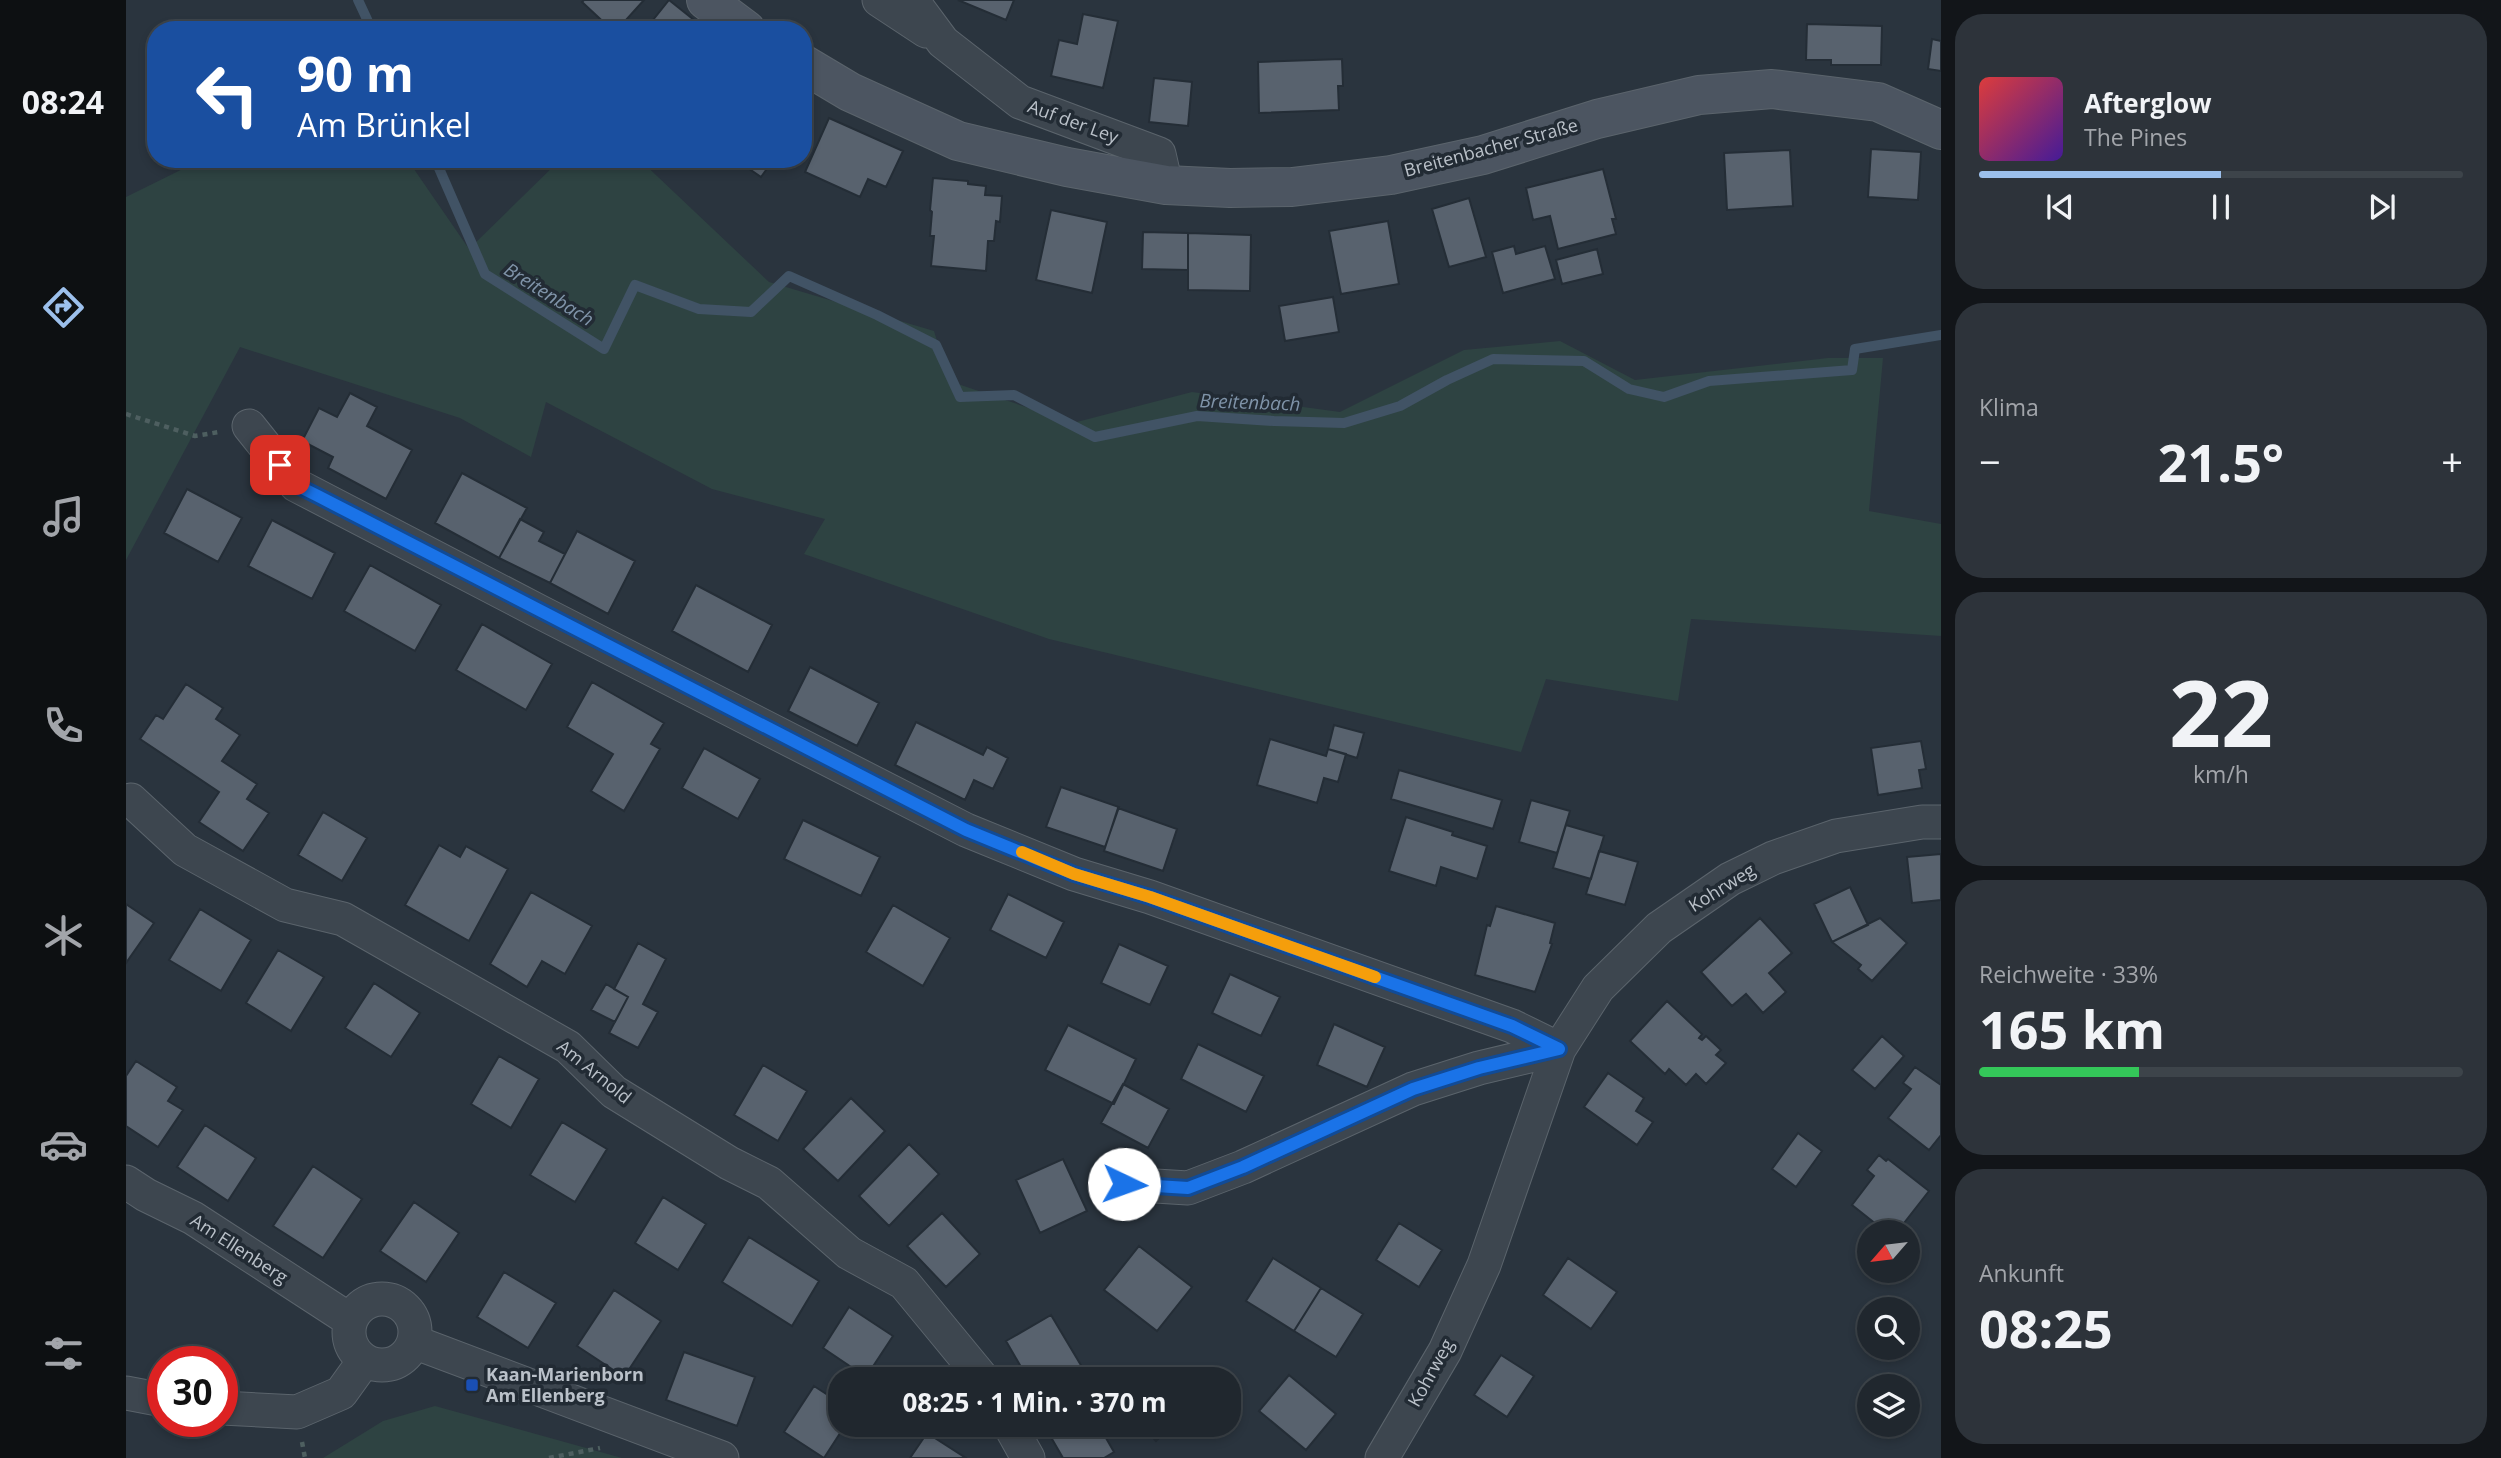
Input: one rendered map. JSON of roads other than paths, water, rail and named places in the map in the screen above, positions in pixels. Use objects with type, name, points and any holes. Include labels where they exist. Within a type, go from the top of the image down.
[{"type":"street","points":[[706,0],[734,21]]},
{"type":"street","points":[[879,0],[943,43]]},
{"type":"street","name":"Auf der Ley","points":[[912,0],[943,43],[1020,102],[1159,154],[1166,185]]},
{"type":"street","name":"Breitenbacher Straße","points":[[812,69],[850,92],[958,141],[1066,167],[1166,185],[1292,187],[1391,176],[1483,155],[1610,116],[1699,96],[1772,89],[1878,102],[1941,130]]},
{"type":"street","points":[[249,426],[296,485],[966,830],[1074,874],[1150,897],[1512,1026],[1559,1049]]},
{"type":"street","name":"Am Arnold","points":[[131,800],[185,850],[285,905],[343,919],[355,925],[568,1047],[614,1092],[729,1163],[769,1183],[849,1253],[904,1283],[973,1367]]},
{"type":"street","name":"Kohrweg","points":[[1382,1458],[1445,1351],[1484,1265],[1559,1049],[1598,988],[1659,928],[1730,879],[1773,858],[1836,836],[1922,822],[1941,822]]},
{"type":"street","points":[[1124,1184],[1188,1188],[1243,1167],[1413,1089],[1479,1068],[1559,1049]]},
{"type":"street","name":"Am Ellenberg","points":[[126,1182],[193,1218],[350,1320]]},
{"type":"street","points":[[377,1299],[396,1301],[408,1311],[415,1328],[414,1342],[408,1353],[396,1362],[378,1365],[365,1361],[353,1349],[348,1332],[350,1320],[362,1304],[377,1299]]},
{"type":"street","points":[[414,1342],[722,1458]]},
{"type":"street","points":[[238,1409],[297,1412],[341,1393],[365,1361]]},
{"type":"street","points":[[126,1392],[147,1397]]},
{"type":"street","points":[[1016,1437],[1028,1458]]},
{"type":"waterway","name":"Breitenbach","points":[[358,0],[368,21]]},
{"type":"waterway","name":"Breitenbach","points":[[439,168],[485,274],[604,349],[635,285],[699,309],[751,312],[789,276],[936,345],[960,397],[1014,395],[1095,437],[1197,416],[1344,423],[1400,406],[1493,359],[1584,361],[1629,389],[1664,397],[1709,381],[1852,370],[1855,349],[1941,335]]},
{"type":"place","name":"Kaan-Marienborn Am Ellenberg","points":[[472,1385]]}]
